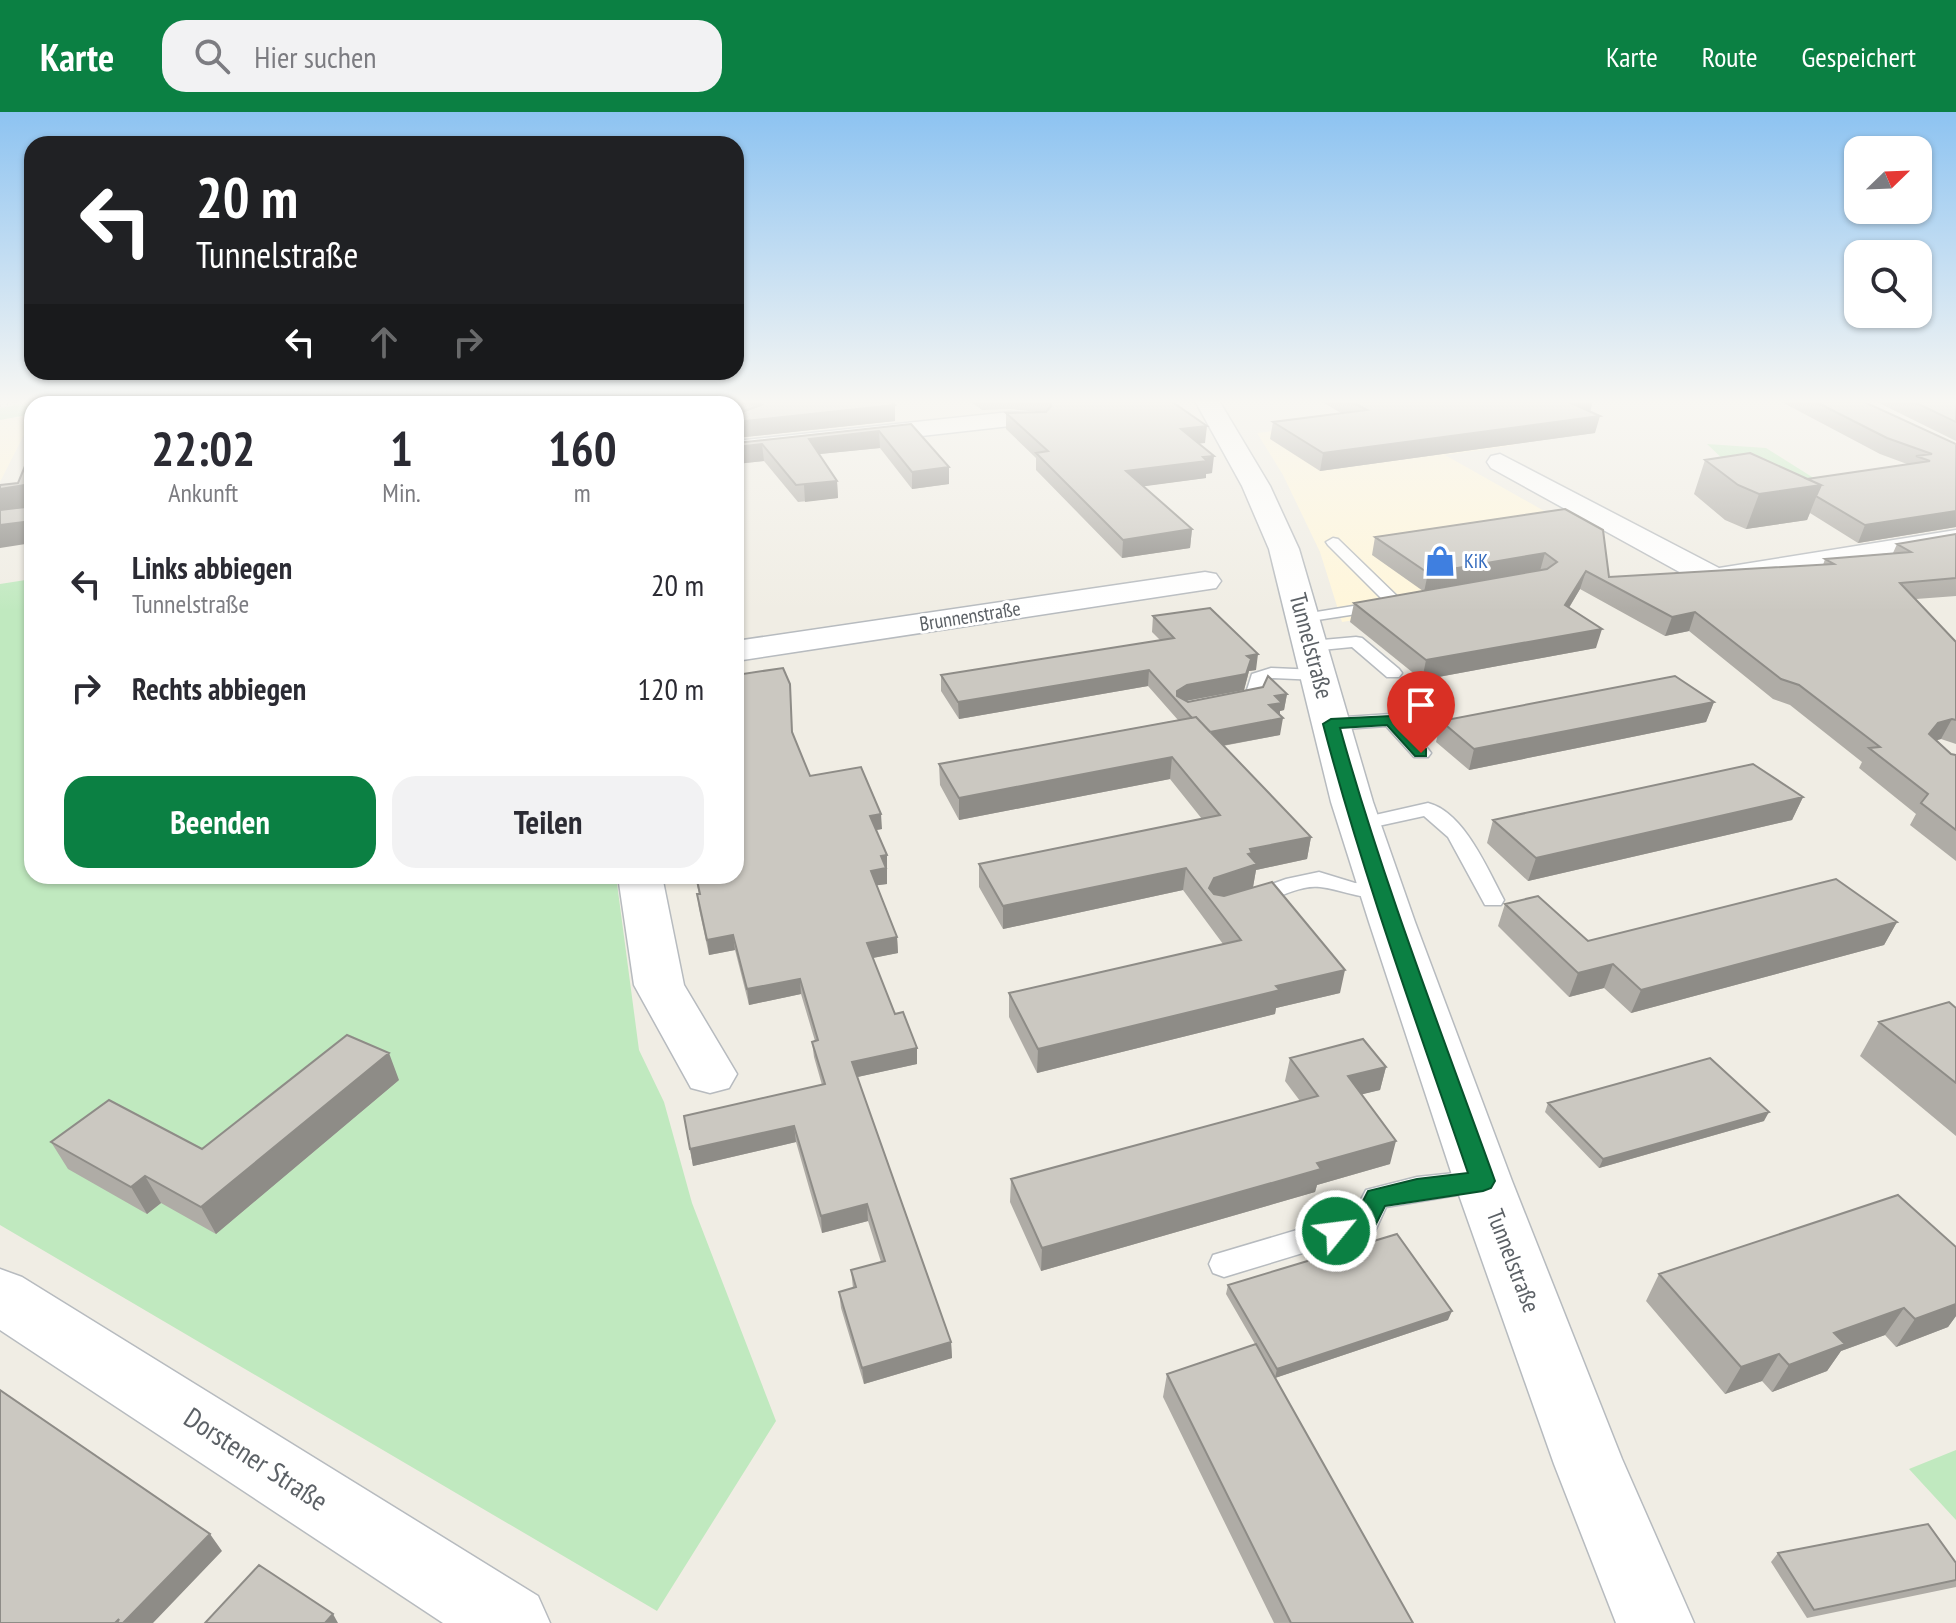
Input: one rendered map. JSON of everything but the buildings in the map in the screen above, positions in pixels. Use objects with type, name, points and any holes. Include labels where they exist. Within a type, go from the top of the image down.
[{"type":"street","name":"Tunnelstraße","points":[[1247,470],[1284,549],[1360,824],[1483,1181],[1589,1464],[1655,1623]]},
{"type":"street","points":[[1514,470],[1714,578],[1956,539]]},
{"type":"street","name":"Brunnenstraße","points":[[744,650],[1205,581]]},
{"type":"street","points":[[641,884],[659,985],[710,1074]]},
{"type":"street","name":"Dorstener Straße","points":[[0,1296],[511,1623]]},
{"type":"lane","points":[[1316,666],[1404,603],[1333,542]]},
{"type":"lane","points":[[1213,705],[1254,697],[1258,678],[1316,666],[1356,642],[1393,673]]},
{"type":"lane","points":[[1316,666],[1391,720],[1421,753]]},
{"type":"lane","points":[[1360,824],[1428,809],[1457,834],[1493,900]]},
{"type":"lane","points":[[1235,904],[1319,879],[1354,890],[1382,890]]},
{"type":"lane","points":[[1224,1264],[1364,1222],[1376,1198],[1417,1189],[1483,1181]]},
{"type":"shaded area","points":[[1280,470],[1471,470],[1562,521],[1583,584],[1342,622],[1320,552]]},
{"type":"green space","points":[[1761,470],[1800,470],[1820,482]]},
{"type":"green space","points":[[24,580],[24,884],[617,884],[639,1050],[664,1102],[692,1203],[776,1421],[657,1611],[0,1225],[0,584]]},
{"type":"green space","points":[[1956,1450],[1956,1520],[1909,1469]]},
{"type":"place","name":"KiK","points":[[1440,561]]},
{"type":"route","points":[[1336,1231],[1364,1222],[1376,1198],[1417,1189],[1483,1181],[1352,802],[1331,724],[1391,720],[1421,753]]}]
